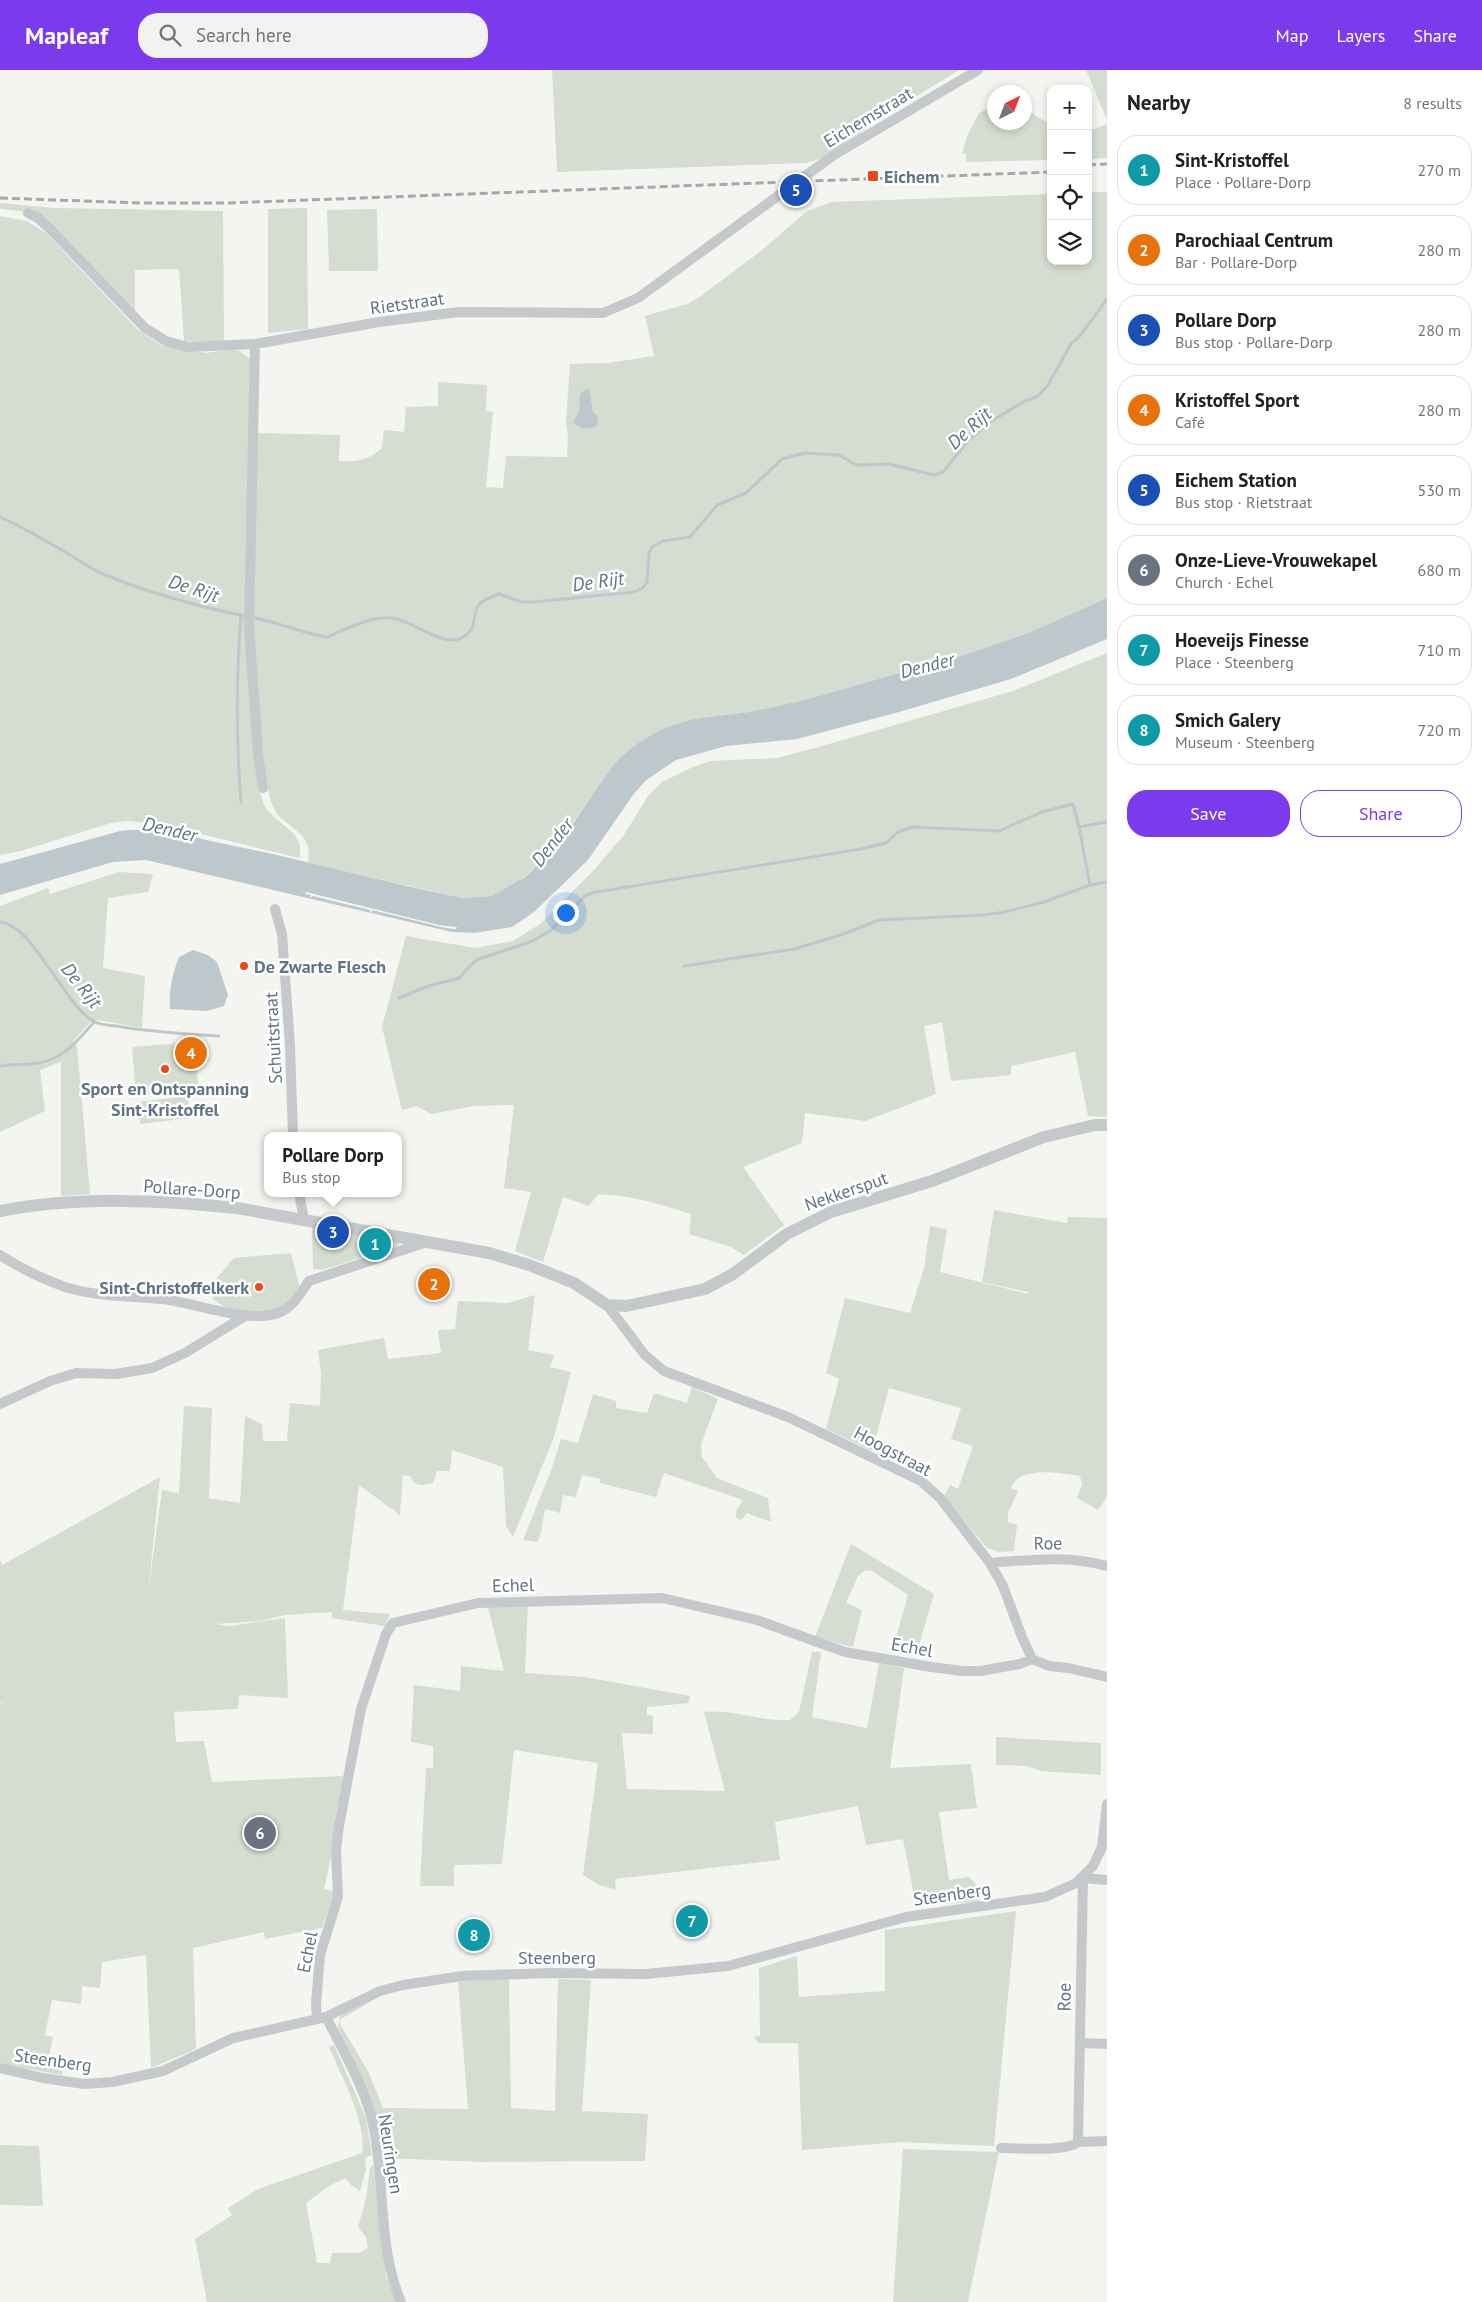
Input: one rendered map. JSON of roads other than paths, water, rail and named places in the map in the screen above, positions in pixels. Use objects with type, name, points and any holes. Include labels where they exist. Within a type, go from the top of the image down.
[{"type":"street","name":"Eichemstraat","points":[[802,179],[834,155],[978,70]]},
{"type":"street","name":"Rietstraat","points":[[28,213],[38,218],[51,230],[145,328],[166,341],[188,347],[255,344],[370,324],[460,312],[603,313],[638,298],[802,179]]},
{"type":"street","points":[[255,344],[249,627],[253,702],[263,788]]},
{"type":"street","name":"Schuitstraat","points":[[275,909],[282,934],[294,1132]]},
{"type":"street","name":"Nekkersput","points":[[607,1305],[626,1306],[705,1289],[733,1274],[787,1234],[824,1214],[932,1181],[1044,1137],[1096,1125],[1107,1125]]},
{"type":"street","points":[[300,1197],[304,1220]]},
{"type":"street","name":"Pollare-Dorp","points":[[0,1211],[22,1207],[66,1204],[144,1202],[206,1205],[304,1220],[489,1253],[528,1265],[574,1284],[607,1305]]},
{"type":"street","points":[[0,1255],[16,1265],[64,1286],[87,1292],[113,1297],[164,1299],[245,1316],[277,1314],[290,1306],[309,1281],[428,1241]]},
{"type":"street","name":"Hoogstraat","points":[[607,1305],[646,1355],[664,1371],[788,1417],[921,1480],[940,1498],[990,1563],[1003,1586],[1032,1659]]},
{"type":"street","points":[[0,1404],[50,1381],[76,1373],[116,1374],[152,1368],[184,1353],[245,1316]]},
{"type":"street","name":"Roe","points":[[990,1563],[1058,1558],[1088,1560],[1107,1566]]},
{"type":"street","name":"Echel","points":[[322,2018],[316,2004],[320,1955],[338,1897],[336,1850],[361,1709],[386,1634],[393,1623],[478,1602],[662,1598],[757,1620],[845,1652],[932,1667],[963,1672],[980,1671],[1020,1664],[1032,1659]]},
{"type":"street","points":[[1032,1659],[1049,1666],[1068,1668],[1107,1678]]},
{"type":"street","points":[[1107,1804],[1102,1847],[1107,1860]]},
{"type":"street","name":"Steenberg","points":[[0,2068],[43,2078],[84,2084],[112,2082],[163,2071],[233,2038],[322,2018],[380,1991],[432,1980],[526,1973],[646,1974],[728,1966],[906,1917],[1045,1897],[1061,1891],[1083,1878],[1095,1863],[1102,1847]]},
{"type":"street","points":[[1083,1878],[1107,1880]]},
{"type":"street","name":"Roe","points":[[1078,2142],[1083,1878]]},
{"type":"street","name":"Neuringen","points":[[322,2018],[355,2075],[374,2128],[392,2273],[402,2302]]},
{"type":"street","points":[[1080,2043],[1107,2044]]},
{"type":"street","points":[[1001,2148],[1071,2146],[1078,2142],[1107,2141]]},
{"type":"waterway","name":"De Rijt","points":[[0,517],[36,535],[99,572],[178,600],[264,620],[325,637],[367,621],[389,618],[405,622],[435,636],[454,640],[464,637],[472,629],[476,610],[480,603],[499,594],[522,602],[533,602],[634,592],[643,588],[647,582],[649,553],[652,547],[663,541],[690,537],[717,505],[746,493],[782,459],[805,453],[839,455],[856,465],[889,464],[934,475],[943,472],[968,441],[990,422],[1023,402],[1038,396],[1048,385],[1071,344],[1080,336],[1107,299]]},
{"type":"waterway","points":[[241,616],[237,709],[241,802]]},
{"type":"waterway","points":[[399,998],[428,986],[459,978],[476,960],[530,942],[550,931],[586,895],[596,892],[861,849],[886,843],[898,832],[913,827],[999,831],[1042,812],[1073,804],[1079,827],[1107,822]]},
{"type":"waterway","points":[[684,966],[794,949],[841,935],[879,920],[983,915],[1005,912],[1044,902],[1090,885],[1079,827]]},
{"type":"waterway","points":[[1090,885],[1107,882]]},
{"type":"waterway","name":"De Rijt","points":[[0,922],[12,926],[24,936],[71,999],[93,1021],[104,1025],[154,1031],[219,1036]]},
{"type":"waterway","points":[[0,1066],[41,1063],[59,1056],[74,1044],[94,1022]]},
{"type":"railway","points":[[1092,165],[1107,164]]},
{"type":"railway","points":[[0,198],[140,203],[228,203],[1047,172]]},
{"type":"place","name":"Eichem","points":[[873,176]]},
{"type":"place","name":"Eichem Station","points":[[796,190]]},
{"type":"place","name":"De Zwarte Flesch","points":[[244,966]]},
{"type":"place","name":"Kristoffel Sport","points":[[191,1053]]},
{"type":"place","name":"Sport en Ontspanning Sint-Kristoffel","points":[[165,1069]]},
{"type":"place","name":"Pollare Dorp","points":[[333,1232]]},
{"type":"place","name":"Sint-Kristoffel","points":[[375,1244]]},
{"type":"place","name":"Parochiaal Centrum","points":[[434,1284]]},
{"type":"place","name":"Sint-Christoffelkerk","points":[[259,1287]]},
{"type":"place","name":"Onze-Lieve-Vrouwekapel","points":[[260,1833]]},
{"type":"place","name":"Hoeveijs Finesse","points":[[692,1921]]},
{"type":"place","name":"Smich Galery","points":[[474,1935]]},
{"type":"water label","name":"Dender","points":[[927,665]]},
{"type":"water label","name":"Dender","points":[[170,829]]},
{"type":"water label","name":"Dender","points":[[552,842]]}]
